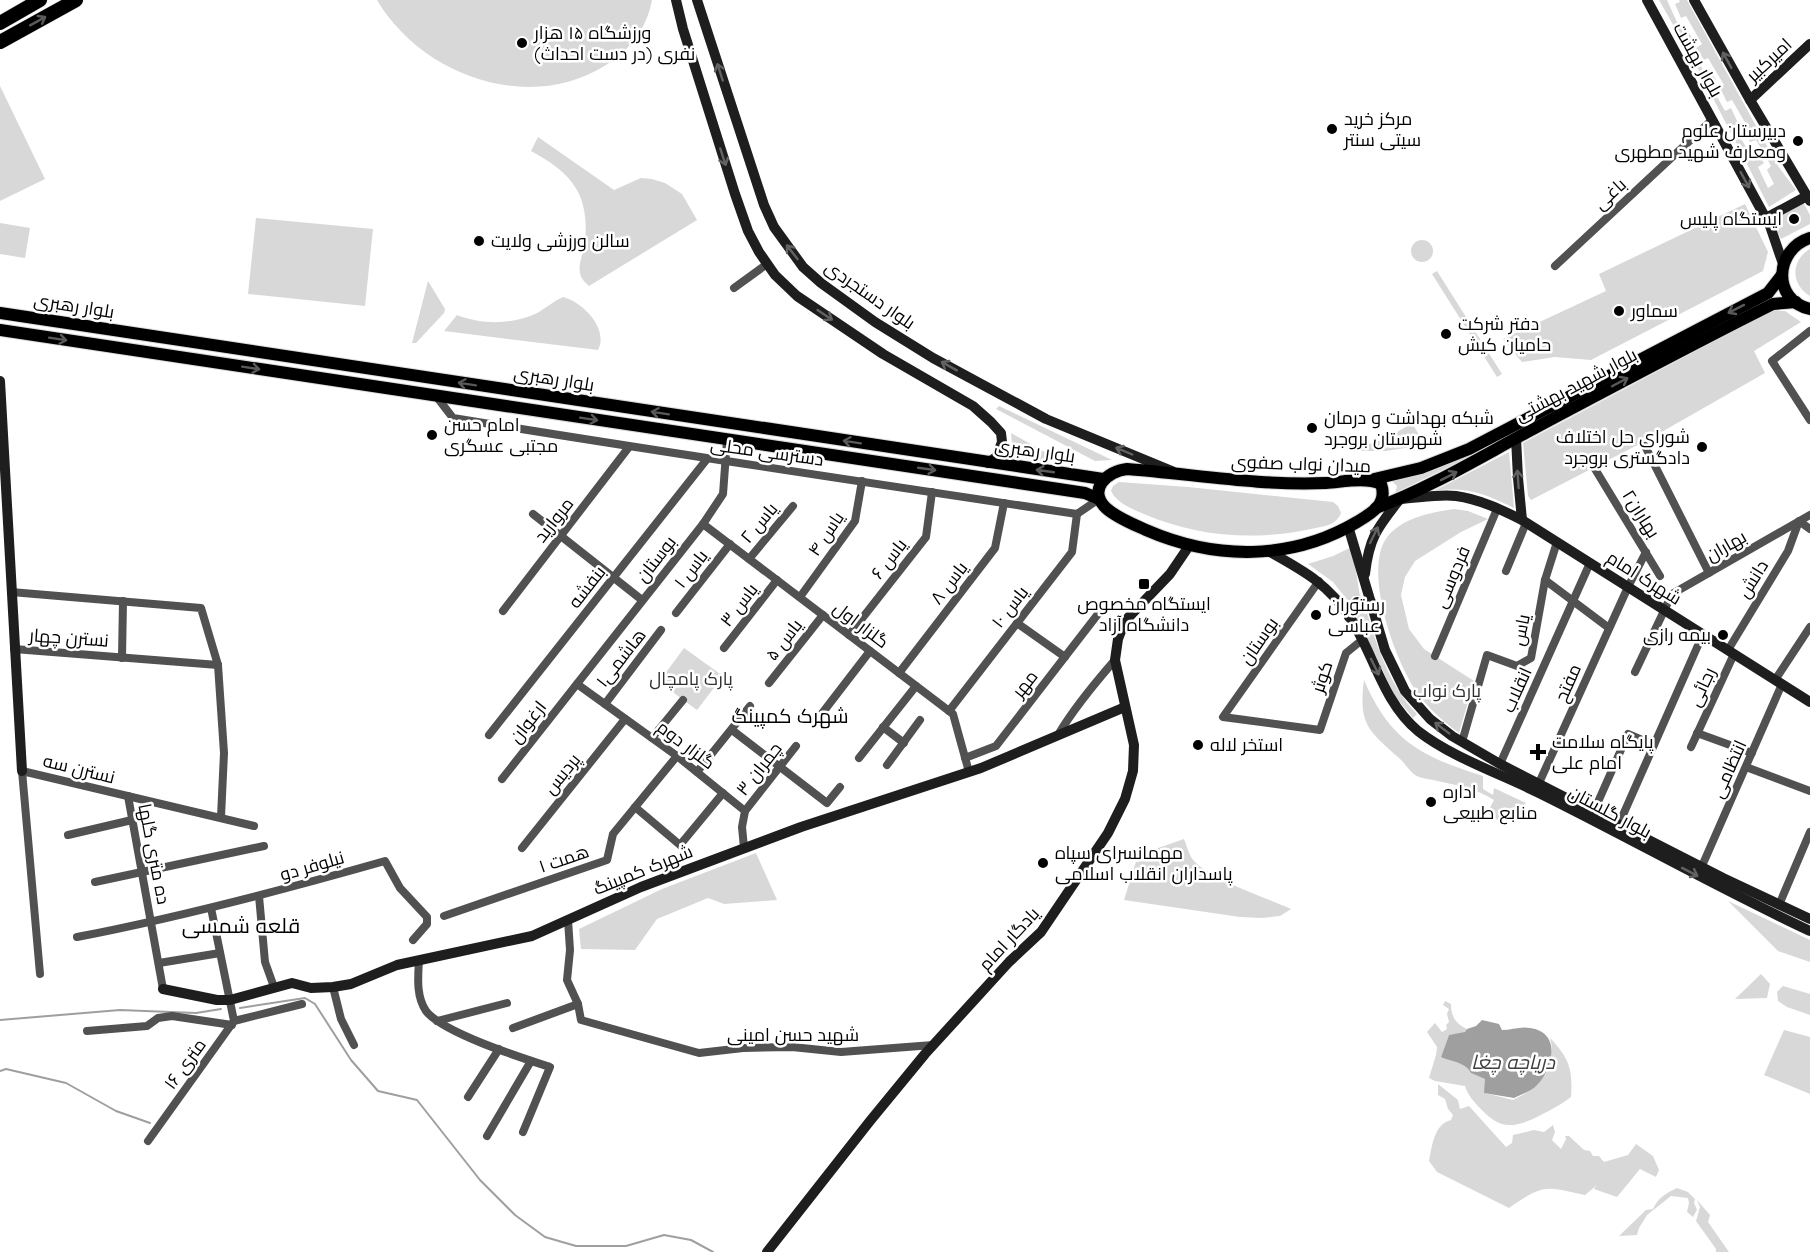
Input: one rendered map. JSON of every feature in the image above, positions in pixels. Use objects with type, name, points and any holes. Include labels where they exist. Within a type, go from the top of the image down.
[{"type":"highway","points":[[0,23],[40,0]]},
{"type":"highway","points":[[0,42],[76,0]]},
{"type":"main road","points":[[676,0],[741,213],[748,231],[767,264],[797,296],[883,354],[973,406],[991,422],[1001,433],[1002,442],[996,457],[988,463]]},
{"type":"main road","name":"بلوار دستجردی","points":[[698,0],[764,205],[774,227],[803,267],[875,322],[998,394],[1046,419],[1178,474]]},
{"type":"main road","name":"بلوار بهشت","points":[[1647,0],[1766,218],[1783,270]]},
{"type":"main road","name":"بلوار بهشت","points":[[1694,0],[1809,198]]},
{"type":"main road","name":"امیرکبیر","points":[[1750,100],[1810,44]]},
{"type":"main road","points":[[1766,218],[1809,198]]},
{"type":"main road","name":"بلوار شهید بهشتی","points":[[1369,480],[1420,468],[1469,449],[1768,293],[1783,270],[1792,248],[1810,238]]},
{"type":"main road","points":[[1783,270],[1785,289],[1805,308]]},
{"type":"main road","name":"بلوار شهید بهشتی","points":[[1376,508],[1451,475],[1516,438],[1773,304],[1805,308]]},
{"type":"main road","name":"بلوار رهبری","points":[[0,313],[1103,479]]},
{"type":"main road","name":"بلوار رهبری","points":[[0,330],[1085,493],[1100,499]]},
{"type":"main road","points":[[0,381],[22,771]]},
{"type":"main road","points":[[1516,438],[1518,478],[1524,521]]},
{"type":"main road","name":"میدان نواب صفوی","points":[[1103,479],[1118,470],[1127,469],[1249,482],[1321,483],[1369,480],[1380,484],[1384,493],[1382,501],[1376,508]]},
{"type":"main road","points":[[1103,479],[1098,489],[1100,499],[1106,508],[1121,518],[1162,537],[1189,546],[1218,551],[1268,551],[1305,544],[1348,526],[1376,508]]},
{"type":"main road","name":"شهرک امام","points":[[1400,499],[1457,496],[1497,509],[1524,521],[1810,702]]},
{"type":"main road","points":[[1364,579],[1373,535],[1400,499]]},
{"type":"main road","name":"بلوار گلستان","points":[[1348,526],[1385,650],[1393,668],[1405,691],[1438,726],[1500,764],[1810,919]]},
{"type":"main road","name":"یادگار امام","points":[[767,1252],[933,1045],[1009,962],[1041,932],[1108,833],[1125,799],[1133,771],[1134,745],[1114,660],[1118,639],[1125,621],[1170,574],[1189,546]]},
{"type":"main road","name":"بلوار گلستان","points":[[1268,551],[1319,581],[1350,617],[1391,699],[1408,721],[1440,746],[1810,931]]},
{"type":"main road","points":[[1350,617],[1351,610],[1357,602],[1371,602]]},
{"type":"main road","name":"شهرک کمپینگ","points":[[163,989],[230,1000],[292,983],[311,988],[333,987],[351,984],[398,965],[532,936],[641,887],[801,827],[969,772],[1125,707]]},
{"type":"main road","points":[[1408,721],[1419,720],[1419,708]]},
{"type":"street","name":"باغی","points":[[1556,266],[1712,120]]},
{"type":"street","points":[[734,288],[767,264]]},
{"type":"street","points":[[1810,331],[1772,361],[1810,420]]},
{"type":"street","name":"دسترسی محلی","points":[[436,396],[453,418],[629,447],[1077,514]]},
{"type":"street","name":"بوستان","points":[[577,684],[703,524],[723,494],[727,440]]},
{"type":"street","points":[[1645,446],[1709,573]]},
{"type":"street","name":"مروارید","points":[[503,611],[629,447]]},
{"type":"street","name":"بنفشه","points":[[489,735],[707,459]]},
{"type":"street","name":"بهاران۲","points":[[1595,469],[1660,576]]},
{"type":"street","name":"یاس ۴","points":[[800,597],[855,521],[862,481]]},
{"type":"street","name":"یاس ۶","points":[[849,635],[926,537],[932,492]]},
{"type":"street","points":[[1077,514],[1100,499]]},
{"type":"street","name":"یاس ۸","points":[[899,673],[995,548],[1004,503]]},
{"type":"street","name":"یاس ۲","points":[[749,559],[793,506]]},
{"type":"street","name":"فردوسی","points":[[1435,656],[1497,509]]},
{"type":"street","points":[[533,514],[642,600]]},
{"type":"street","name":"یاس ۱۰","points":[[949,711],[1072,552],[1077,514]]},
{"type":"street","name":"بهاران","points":[[1635,672],[1672,594],[1810,515]]},
{"type":"street","points":[[1506,572],[1524,521]]},
{"type":"street","points":[[1799,521],[1810,529]]},
{"type":"street","name":"دانش","points":[[1731,652],[1788,551],[1799,521]]},
{"type":"street","name":"گلزار اول","points":[[703,524],[949,711]]},
{"type":"street","name":"یاس","points":[[1462,742],[1487,655],[1517,666],[1531,658],[1545,580],[1557,542]]},
{"type":"street","name":"یاس ۱","points":[[675,613],[730,544]]},
{"type":"street","name":"مفتح","points":[[1539,783],[1646,552]]},
{"type":"street","name":"انقلاب","points":[[1500,764],[1590,563]]},
{"type":"street","name":"یاس ۳","points":[[724,648],[777,580]]},
{"type":"street","points":[[1545,580],[1609,628]]},
{"type":"street","name":"بوستان","points":[[1319,581],[1223,717],[1320,730]]},
{"type":"street","points":[[11,592],[201,608],[218,665],[224,753],[221,817]]},
{"type":"street","points":[[122,658],[123,601]]},
{"type":"street","name":"مهر","points":[[965,758],[996,746],[1098,614]]},
{"type":"street","name":"یاس ۵","points":[[769,683],[823,615]]},
{"type":"street","points":[[1017,622],[1065,657]]},
{"type":"street","name":"انتظامی","points":[[1702,866],[1752,753],[1778,682],[1810,627]]},
{"type":"street","name":"هاشمی۱","points":[[605,704],[661,630]]},
{"type":"street","points":[[1619,824],[1702,634]]},
{"type":"street","name":"کوثر","points":[[1320,730],[1346,653],[1362,640]]},
{"type":"street","name":"نسترن چهار","points":[[14,649],[218,665]]},
{"type":"street","points":[[819,716],[870,651]]},
{"type":"street","name":"رجائی","points":[[1691,747],[1731,652]]},
{"type":"street","points":[[1058,735],[1096,681],[1114,660]]},
{"type":"street","name":"گلزار دوم","points":[[577,684],[677,756],[745,811]]},
{"type":"street","name":"ارغوان","points":[[502,779],[577,684]]},
{"type":"street","points":[[859,758],[916,686]]},
{"type":"street","points":[[652,738],[683,700]]},
{"type":"street","points":[[697,772],[750,706]]},
{"type":"street","points":[[949,711],[953,714],[969,772]]},
{"type":"street","name":"پردیس","points":[[522,848],[625,719]]},
{"type":"street","points":[[887,765],[920,720]]},
{"type":"street","points":[[884,727],[904,743]]},
{"type":"street","points":[[732,730],[827,803],[840,787]]},
{"type":"street","name":"رجائی","points":[[1697,733],[1752,753]]},
{"type":"street","points":[[1594,811],[1628,734],[1654,745]]},
{"type":"street","name":"چمران ۳","points":[[745,811],[796,746]]},
{"type":"street","name":"همت ۱","points":[[444,916],[607,860],[613,834],[677,756]]},
{"type":"street","points":[[1746,766],[1810,791]]},
{"type":"street","points":[[22,771],[40,974]]},
{"type":"street","name":"نسترن سه","points":[[22,771],[254,826]]},
{"type":"street","points":[[635,807],[680,845],[723,793]]},
{"type":"street","name":"ده متری گلها","points":[[128,796],[163,989]]},
{"type":"street","points":[[744,848],[742,827],[745,811]]},
{"type":"street","points":[[68,835],[132,820]]},
{"type":"street","points":[[1779,905],[1810,832]]},
{"type":"street","points":[[95,882],[264,846]]},
{"type":"street","name":"نیلوفر دو","points":[[77,937],[152,923],[385,861],[400,888],[427,917],[427,924],[413,940]]},
{"type":"street","points":[[259,896],[265,962],[274,987]]},
{"type":"street","points":[[211,908],[233,1023]]},
{"type":"street","name":"شهید حسن امینی","points":[[568,920],[570,950],[567,980],[578,1004],[581,1020],[699,1053],[743,1048],[782,1047],[841,1052],[933,1045]]},
{"type":"street","points":[[159,963],[220,952]]},
{"type":"street","points":[[419,960],[419,995],[426,1010],[437,1021],[550,1067],[523,1132]]},
{"type":"street","points":[[333,987],[341,1019],[354,1045]]},
{"type":"street","points":[[437,1021],[507,1003]]},
{"type":"street","points":[[87,1031],[147,1026],[158,1018],[172,1016],[233,1023],[302,1004]]},
{"type":"street","points":[[513,1028],[578,1004]]},
{"type":"street","name":"۱۶ متری","points":[[148,1141],[233,1023]]},
{"type":"street","points":[[468,1097],[499,1048]]},
{"type":"street","points":[[487,1136],[531,1060]]},
{"type":"green space","name":"ورزشگاه ۱۵ هزار نفری (در دست احداث)","points":[[377,0],[652,0],[642,29],[623,52],[606,65],[576,79],[544,86],[512,86],[480,79],[449,67],[421,49],[397,27]]},
{"type":"green space","points":[[1659,0],[1667,0],[1680,29],[1686,27],[1693,40],[1688,44],[1703,70],[1708,67],[1716,80],[1710,84],[1725,111],[1731,108],[1738,123],[1734,127],[1749,152],[1754,149],[1764,163],[1758,167],[1768,188],[1774,184],[1767,170],[1771,166],[1756,140],[1750,142],[1743,129],[1747,126],[1732,100],[1727,102],[1720,88],[1724,85],[1708,58],[1704,60],[1696,48],[1702,44],[1686,16],[1681,18],[1675,4],[1680,2],[1679,0],[1687,0],[1778,166],[1796,190],[1769,207],[1697,67]]},
{"type":"green space","points":[[0,86],[45,179],[0,201]]},
{"type":"green space","points":[[538,137],[614,190],[641,178],[665,183],[682,194],[697,220],[589,286],[584,281],[580,270],[586,234],[582,201],[573,183],[562,172],[531,151]]},
{"type":"green space","points":[[1803,202],[1810,215],[1810,224],[1781,239],[1771,220]]},
{"type":"green space","points":[[1745,204],[1768,252],[1763,271],[1591,360],[1555,357],[1522,362],[1503,339],[1606,291],[1599,274]]},
{"type":"green space","points":[[256,218],[373,229],[365,306],[248,294]]},
{"type":"green space","points":[[0,223],[30,228],[25,258],[0,254]]},
{"type":"green space","points":[[1418,240],[1426,240],[1433,247],[1433,255],[1426,262],[1418,262],[1411,255],[1411,247]]},
{"type":"green space","points":[[1810,249],[1810,296],[1799,286],[1795,273],[1799,260]]},
{"type":"green space","points":[[1437,271],[1502,374],[1497,377],[1432,274]]},
{"type":"green space","points":[[428,281],[445,309],[444,313],[416,343],[412,343]]},
{"type":"green space","points":[[563,297],[586,310],[597,325],[600,334],[598,350],[444,331],[457,315],[477,321],[509,321],[539,312]]},
{"type":"green space","points":[[1771,311],[1785,311],[1801,322],[1754,351],[1765,373],[1651,438],[1531,500],[1528,496],[1523,443]]},
{"type":"green space","points":[[999,406],[1112,460],[1095,461],[996,409]]},
{"type":"green space","points":[[1412,423],[1425,445],[1386,451],[1346,451],[1386,439]]},
{"type":"green space","points":[[1011,433],[1066,464],[1009,456],[1012,444]]},
{"type":"green space","points":[[1490,447],[1395,493],[1397,486],[1392,481],[1422,473]]},
{"type":"green space","points":[[1509,452],[1514,508],[1476,492],[1434,491]]},
{"type":"green space","points":[[1119,482],[1333,502],[1341,513],[1336,521],[1329,525],[1311,529],[1268,535],[1226,535],[1185,528],[1139,512],[1117,499],[1111,491],[1113,486]]},
{"type":"green space","name":"پارک نواب","points":[[1454,509],[1468,511],[1488,519],[1461,532],[1415,561],[1405,577],[1401,595],[1409,629],[1424,649],[1474,681],[1459,733],[1428,705],[1410,681],[1392,640],[1385,616],[1378,570],[1381,551],[1388,536],[1402,524],[1418,517]]},
{"type":"green space","points":[[1352,547],[1360,596],[1353,596],[1349,602],[1333,582],[1308,564]]},
{"type":"green space","points":[[1363,608],[1366,609],[1379,650],[1392,678],[1407,703],[1417,714],[1413,718],[1395,696],[1355,614]]},
{"type":"green space","name":"پارک پامچال","points":[[684,648],[723,676],[697,710],[659,682]]},
{"type":"green space","points":[[1364,680],[1385,718],[1410,744],[1442,762],[1483,776],[1483,789],[1493,795],[1494,788],[1526,803],[1505,825],[1487,813],[1494,800],[1487,796],[1465,787],[1415,775],[1368,726],[1363,707]]},
{"type":"green space","points":[[1184,839],[1191,857],[1208,872],[1291,909],[1280,916],[1240,917],[1124,900],[1138,855]]},
{"type":"green space","points":[[756,853],[777,900],[724,904],[708,898],[657,919],[635,950],[581,949],[579,929],[662,889]]},
{"type":"green space","points":[[1728,901],[1810,940],[1810,962],[1778,951]]},
{"type":"green space","points":[[1761,974],[1770,984],[1767,998],[1735,999]]},
{"type":"green space","points":[[1783,986],[1810,994],[1810,1015],[1787,1007],[1778,1001],[1777,992]]},
{"type":"green space","points":[[1445,1001],[1451,1004],[1455,1020],[1467,1029],[1465,1033],[1449,1035],[1441,1057],[1462,1064],[1471,1073],[1486,1079],[1485,1093],[1513,1100],[1539,1083],[1549,1068],[1552,1049],[1550,1038],[1566,1058],[1570,1071],[1571,1097],[1529,1121],[1505,1125],[1485,1113],[1471,1098],[1465,1086],[1429,1078],[1437,1047],[1427,1032],[1435,1023],[1442,1032],[1447,1029],[1449,1009],[1443,1005]]},
{"type":"green space","points":[[1784,1030],[1810,1037],[1810,1094],[1764,1075]]},
{"type":"green space","points":[[1438,1084],[1458,1100],[1460,1109],[1469,1106],[1506,1147],[1512,1143],[1513,1135],[1534,1130],[1544,1132],[1553,1125],[1555,1132],[1552,1140],[1561,1149],[1566,1139],[1565,1136],[1569,1136],[1584,1150],[1590,1151],[1593,1156],[1599,1156],[1604,1162],[1628,1155],[1636,1144],[1653,1156],[1659,1170],[1656,1177],[1640,1169],[1617,1197],[1594,1189],[1597,1185],[1585,1195],[1545,1189],[1509,1208],[1437,1172],[1429,1161],[1437,1131],[1445,1122],[1451,1120],[1453,1115],[1445,1099],[1438,1095]]},
{"type":"green space","points":[[1677,1188],[1688,1192],[1695,1199],[1697,1210],[1693,1217],[1687,1212],[1688,1198],[1671,1196],[1647,1215],[1637,1235],[1619,1236],[1646,1210],[1653,1209],[1663,1196]]},
{"type":"green space","points":[[1697,1200],[1710,1215],[1708,1222],[1729,1252],[1716,1252],[1696,1221],[1700,1207]]},
{"type":"water","name":"دریاچه چغا","points":[[1482,1020],[1499,1024],[1502,1030],[1527,1028],[1540,1031],[1547,1036],[1552,1051],[1551,1060],[1544,1077],[1533,1089],[1514,1098],[1484,1093],[1485,1079],[1471,1073],[1462,1064],[1441,1057],[1449,1035],[1465,1032]]},
{"type":"waterway","points":[[240,1008],[305,998],[315,1004],[351,1060],[378,1091],[417,1100],[480,1180],[515,1215],[545,1237],[576,1246],[626,1246],[664,1235],[691,1240],[713,1252]]},
{"type":"waterway","points":[[0,1020],[120,1010],[196,1013],[221,1009]]},
{"type":"waterway","points":[[0,1071],[6,1069],[66,1083],[116,1111],[150,1123]]},
{"type":"place","name":"ورزشگاه ۱۵ هزار نفری (در دست احداث)","points":[[522,43]]},
{"type":"place","name":"مرکز خرید سیتی سنتر","points":[[1332,129]]},
{"type":"place","name":"دبیرستان علوم ومعارف شهید مطهری","points":[[1798,141]]},
{"type":"place","name":"ایستگاه پلیس","points":[[1794,219]]},
{"type":"place","name":"سالن ورزشی ولایت","points":[[479,241]]},
{"type":"place","name":"سماور","points":[[1619,311]]},
{"type":"place","name":"دفتر شرکت حامیان کیش","points":[[1446,334]]},
{"type":"place","name":"شبکه بهداشت و درمان شهرستان بروجرد","points":[[1312,428]]},
{"type":"place","name":"امام حسن مجتبی عسگری","points":[[432,435]]},
{"type":"place","name":"شورای حل اختلاف دادگستری بروجرد","points":[[1702,447]]},
{"type":"place","name":"ایستگاه مخصوص دانشگاه آزاد","points":[[1144,584]]},
{"type":"place","name":"رستوران عباسی","points":[[1316,615]]},
{"type":"place","name":"بیمه رازی","points":[[1723,635]]},
{"type":"place","name":"استخر لاله","points":[[1198,745]]},
{"type":"place","name":"پایگاه سلامت امام علی","points":[[1538,752]]},
{"type":"place","name":"اداره منابع طبیعی","points":[[1431,802]]},
{"type":"place","name":"مهمانسرای سپاه پاسداران انقلاب اسلامی","points":[[1043,863]]},
{"type":"district","name":"شهرک کمپینگ","points":[[790,716]]},
{"type":"district","name":"قلعه شمسی","points":[[241,926]]}]
